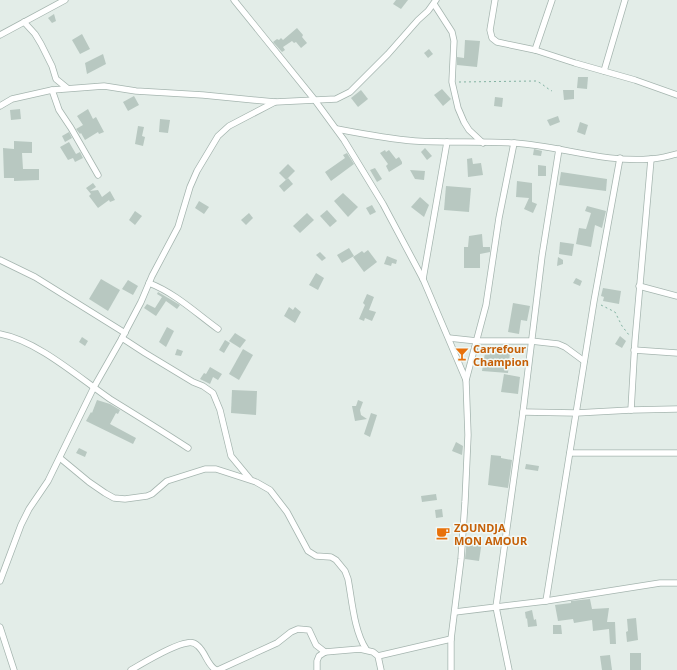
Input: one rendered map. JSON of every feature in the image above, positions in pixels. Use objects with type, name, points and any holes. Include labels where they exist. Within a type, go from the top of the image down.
[{"type":"street","points":[[0,35],[65,0]]},
{"type":"street","points":[[234,0],[337,129],[383,204],[423,279],[466,380]]},
{"type":"street","points":[[495,0],[490,30],[492,38],[497,42],[535,50],[635,80],[677,95]]},
{"type":"street","points":[[535,50],[552,0]]},
{"type":"street","points":[[604,71],[625,0]]},
{"type":"street","points":[[0,106],[12,100],[52,90],[104,86],[143,92],[203,95],[275,102],[336,99],[350,92],[435,2],[452,32],[454,41],[452,82],[458,108],[469,130],[483,143]]},
{"type":"street","points":[[24,22],[35,34],[41,44],[52,66],[56,79],[67,88]]},
{"type":"street","points":[[52,90],[59,110],[98,175]]},
{"type":"street","points":[[0,581],[21,525],[29,509],[48,481],[94,387],[124,336],[178,227],[190,187],[197,171],[218,136],[229,126],[275,102]]},
{"type":"street","points":[[337,129],[378,137],[414,141],[514,143],[620,158],[651,159],[677,154]]},
{"type":"street","points":[[423,279],[447,142]]},
{"type":"street","points":[[451,670],[451,639],[455,612],[465,502],[468,435],[466,380],[486,305],[499,218],[514,143]]},
{"type":"street","points":[[509,670],[496,607],[542,256],[559,149]]},
{"type":"street","points":[[546,601],[584,361],[620,158]]},
{"type":"street","points":[[631,410],[634,350],[651,159]]},
{"type":"street","points":[[0,260],[35,277],[124,336],[145,353],[213,393],[220,410],[231,456],[250,480]]},
{"type":"street","points":[[149,283],[158,286],[174,296],[218,329]]},
{"type":"street","points":[[640,286],[677,296]]},
{"type":"street","points":[[0,334],[14,337],[41,351],[188,448]]},
{"type":"street","points":[[449,338],[476,341],[531,341],[558,344],[565,347],[584,361]]},
{"type":"street","points":[[634,350],[677,353]]},
{"type":"street","points":[[522,412],[576,413],[677,409]]},
{"type":"street","points":[[570,453],[677,453]]},
{"type":"street","points":[[60,458],[89,482],[114,498],[125,499],[147,496],[152,494],[167,481],[205,468],[216,469],[266,487],[287,512],[308,551],[316,556],[331,557],[340,564],[348,579],[358,630],[362,644],[366,649]]},
{"type":"street","points":[[455,612],[546,601],[645,585],[677,583]]},
{"type":"street","points":[[131,670],[152,658],[186,643],[191,643],[196,644],[201,649],[212,668],[217,670],[234,661],[277,643],[291,632],[298,629],[310,630],[316,645],[325,652]]},
{"type":"street","points":[[0,631],[14,670]]},
{"type":"street","points":[[378,656],[451,639]]},
{"type":"street","points":[[317,670],[317,660],[319,656],[325,652],[366,649],[374,652],[378,656],[381,670]]},
{"type":"path","points":[[452,82],[536,81],[540,82],[552,91]]},
{"type":"path","points":[[594,302],[615,312],[622,326],[635,341]]},
{"type":"building","points":[[396,0],[408,0],[401,9],[393,4]]},
{"type":"building","points":[[54,14],[56,21],[52,23],[48,18]]},
{"type":"building","points":[[297,28],[307,43],[301,48],[296,42],[294,43],[292,41],[283,47],[285,50],[282,52],[273,42],[281,38],[283,40]]},
{"type":"building","points":[[82,34],[90,49],[80,54],[72,40]]},
{"type":"building","points":[[465,40],[480,41],[477,67],[457,65],[457,57],[464,58]]},
{"type":"building","points":[[429,49],[433,54],[428,58],[424,53]]},
{"type":"building","points":[[103,54],[106,64],[87,74],[85,63]]},
{"type":"building","points":[[578,77],[588,77],[587,89],[577,88]]},
{"type":"building","points":[[442,89],[451,99],[443,106],[434,95]]},
{"type":"building","points":[[361,90],[368,99],[358,107],[351,98]]},
{"type":"building","points":[[563,90],[574,90],[574,99],[564,100]]},
{"type":"building","points":[[134,96],[139,105],[128,111],[123,102]]},
{"type":"building","points":[[495,97],[503,98],[502,107],[494,106]]},
{"type":"building","points":[[20,109],[21,119],[11,120],[10,110]]},
{"type":"building","points":[[88,109],[93,119],[96,117],[104,132],[99,134],[98,132],[85,140],[81,133],[80,134],[76,129],[83,125],[77,116]]},
{"type":"building","points":[[558,116],[560,122],[550,126],[547,120]]},
{"type":"building","points":[[160,119],[170,120],[168,133],[159,132]]},
{"type":"building","points":[[580,122],[588,125],[585,135],[577,132]]},
{"type":"building","points":[[138,126],[144,127],[142,136],[145,137],[143,146],[135,144]]},
{"type":"building","points":[[69,132],[72,138],[65,142],[62,136]]},
{"type":"building","points":[[14,141],[32,142],[32,153],[22,153],[23,169],[39,169],[39,180],[14,181],[14,178],[4,178],[3,148],[14,149]]},
{"type":"building","points":[[69,142],[76,154],[80,152],[83,158],[75,162],[73,158],[68,160],[60,147]]},
{"type":"building","points":[[425,148],[432,156],[427,160],[421,152]]},
{"type":"building","points":[[534,149],[542,151],[541,156],[533,155]]},
{"type":"building","points":[[385,150],[386,152],[389,150],[396,159],[399,157],[402,162],[402,164],[389,172],[386,166],[388,164],[380,153]]},
{"type":"building","points":[[347,153],[354,164],[331,181],[325,172],[345,158],[343,155]]},
{"type":"building","points":[[472,158],[473,164],[481,163],[483,175],[468,177],[467,159]]},
{"type":"building","points":[[288,164],[295,171],[286,180],[279,173]]},
{"type":"building","points":[[538,165],[546,166],[546,176],[538,176]]},
{"type":"building","points":[[375,168],[382,179],[377,182],[370,170]]},
{"type":"building","points":[[410,170],[425,171],[424,180],[415,179]]},
{"type":"building","points":[[561,172],[607,179],[606,191],[559,185]]},
{"type":"building","points":[[288,178],[293,184],[284,192],[279,186]]},
{"type":"building","points":[[517,181],[532,183],[532,202],[537,204],[533,213],[524,209],[529,198],[516,197]]},
{"type":"building","points":[[93,183],[96,187],[90,191],[98,190],[102,197],[110,191],[115,200],[110,202],[109,200],[98,208],[89,196],[91,194],[86,188]]},
{"type":"building","points":[[446,186],[471,188],[469,212],[444,210]]},
{"type":"building","points":[[343,193],[358,207],[348,217],[334,201]]},
{"type":"building","points":[[420,197],[429,205],[424,217],[411,207]]},
{"type":"building","points":[[199,201],[209,207],[204,214],[195,208]]},
{"type":"building","points":[[372,205],[376,212],[370,215],[366,208]]},
{"type":"building","points":[[587,206],[606,211],[602,228],[595,225],[591,247],[576,244],[579,228],[586,229],[591,213],[585,211]]},
{"type":"building","points":[[327,210],[337,221],[330,227],[320,216]]},
{"type":"building","points":[[135,211],[142,216],[135,225],[129,220]]},
{"type":"building","points":[[249,213],[253,218],[246,225],[241,220]]},
{"type":"building","points":[[307,213],[314,220],[300,233],[293,226]]},
{"type":"building","points":[[482,234],[483,247],[490,247],[490,252],[480,254],[480,268],[464,268],[464,247],[468,247],[469,236]]},
{"type":"building","points":[[560,242],[574,244],[572,256],[559,254]]},
{"type":"building","points":[[349,248],[354,256],[342,263],[337,255]]},
{"type":"building","points":[[368,250],[377,262],[364,272],[353,257],[362,251],[364,253]]},
{"type":"building","points":[[320,252],[326,258],[322,261],[316,255]]},
{"type":"building","points":[[387,256],[397,260],[396,264],[392,263],[391,266],[384,264]]},
{"type":"building","points":[[558,257],[563,260],[563,264],[557,266]]},
{"type":"building","points":[[316,273],[324,278],[318,290],[309,285]]},
{"type":"building","points":[[576,278],[582,281],[580,286],[573,283]]},
{"type":"building","points":[[101,279],[120,290],[108,311],[89,299]]},
{"type":"building","points":[[128,280],[138,286],[133,295],[122,289]]},
{"type":"building","points":[[603,288],[621,291],[619,304],[603,301],[604,297],[601,296]]},
{"type":"building","points":[[158,292],[180,305],[177,309],[166,301],[156,316],[144,308],[147,304],[155,308],[162,297],[157,294]]},
{"type":"building","points":[[367,294],[374,297],[369,310],[376,312],[372,321],[365,318],[364,321],[359,319],[365,305],[363,303]]},
{"type":"building","points":[[513,303],[530,306],[527,321],[521,320],[519,334],[508,332]]},
{"type":"building","points":[[289,307],[293,310],[295,307],[301,312],[295,323],[284,316]]},
{"type":"building","points":[[167,327],[174,331],[166,347],[159,342]]},
{"type":"building","points":[[235,333],[246,340],[240,348],[229,341]]},
{"type":"building","points":[[620,336],[626,341],[622,348],[615,344]]},
{"type":"building","points":[[82,337],[88,341],[85,346],[79,342]]},
{"type":"building","points":[[225,340],[230,343],[224,353],[219,350]]},
{"type":"building","points":[[486,347],[495,348],[495,351],[510,352],[508,373],[482,371]]},
{"type":"building","points":[[177,349],[183,351],[181,356],[175,355]]},
{"type":"building","points":[[243,349],[253,355],[239,380],[229,374]]},
{"type":"building","points":[[210,367],[222,374],[218,380],[213,377],[210,384],[200,379],[204,373],[206,374]]},
{"type":"building","points":[[504,374],[520,377],[518,394],[501,392]]},
{"type":"building","points":[[232,390],[257,391],[256,415],[231,413]]},
{"type":"building","points":[[97,400],[110,404],[120,410],[118,414],[116,413],[110,424],[136,438],[133,444],[86,421],[91,412],[92,413]]},
{"type":"building","points":[[358,400],[363,402],[360,410],[361,415],[367,419],[355,421],[352,406],[356,406]]},
{"type":"building","points":[[371,413],[377,415],[370,437],[364,434]]},
{"type":"building","points":[[456,442],[463,446],[462,455],[452,451]]},
{"type":"building","points":[[79,448],[87,452],[85,457],[76,453]]},
{"type":"building","points":[[491,455],[501,456],[501,458],[512,460],[508,488],[488,485]]},
{"type":"building","points":[[526,464],[539,466],[538,471],[525,469]]},
{"type":"building","points":[[436,494],[437,500],[422,502],[421,496]]},
{"type":"building","points":[[442,509],[443,517],[436,518],[435,510]]},
{"type":"building","points":[[467,539],[482,541],[479,561],[465,559]]},
{"type":"building","points":[[590,599],[592,609],[609,608],[607,622],[615,622],[616,644],[610,644],[609,629],[593,631],[592,620],[574,623],[573,619],[558,621],[555,605],[571,603],[571,601]]},
{"type":"building","points":[[532,610],[537,626],[528,627],[525,612]]},
{"type":"building","points":[[636,618],[638,640],[627,642],[627,619]]},
{"type":"building","points":[[553,625],[561,625],[562,634],[553,634]]},
{"type":"building","points":[[630,653],[641,653],[641,670],[630,670]]},
{"type":"building","points":[[610,655],[612,670],[602,670],[600,656]]},
{"type":"place","name":"Carrefour Champion","points":[[462,354]]},
{"type":"place","name":"ZOUNDJA MON AMOUR","points":[[443,533]]}]
